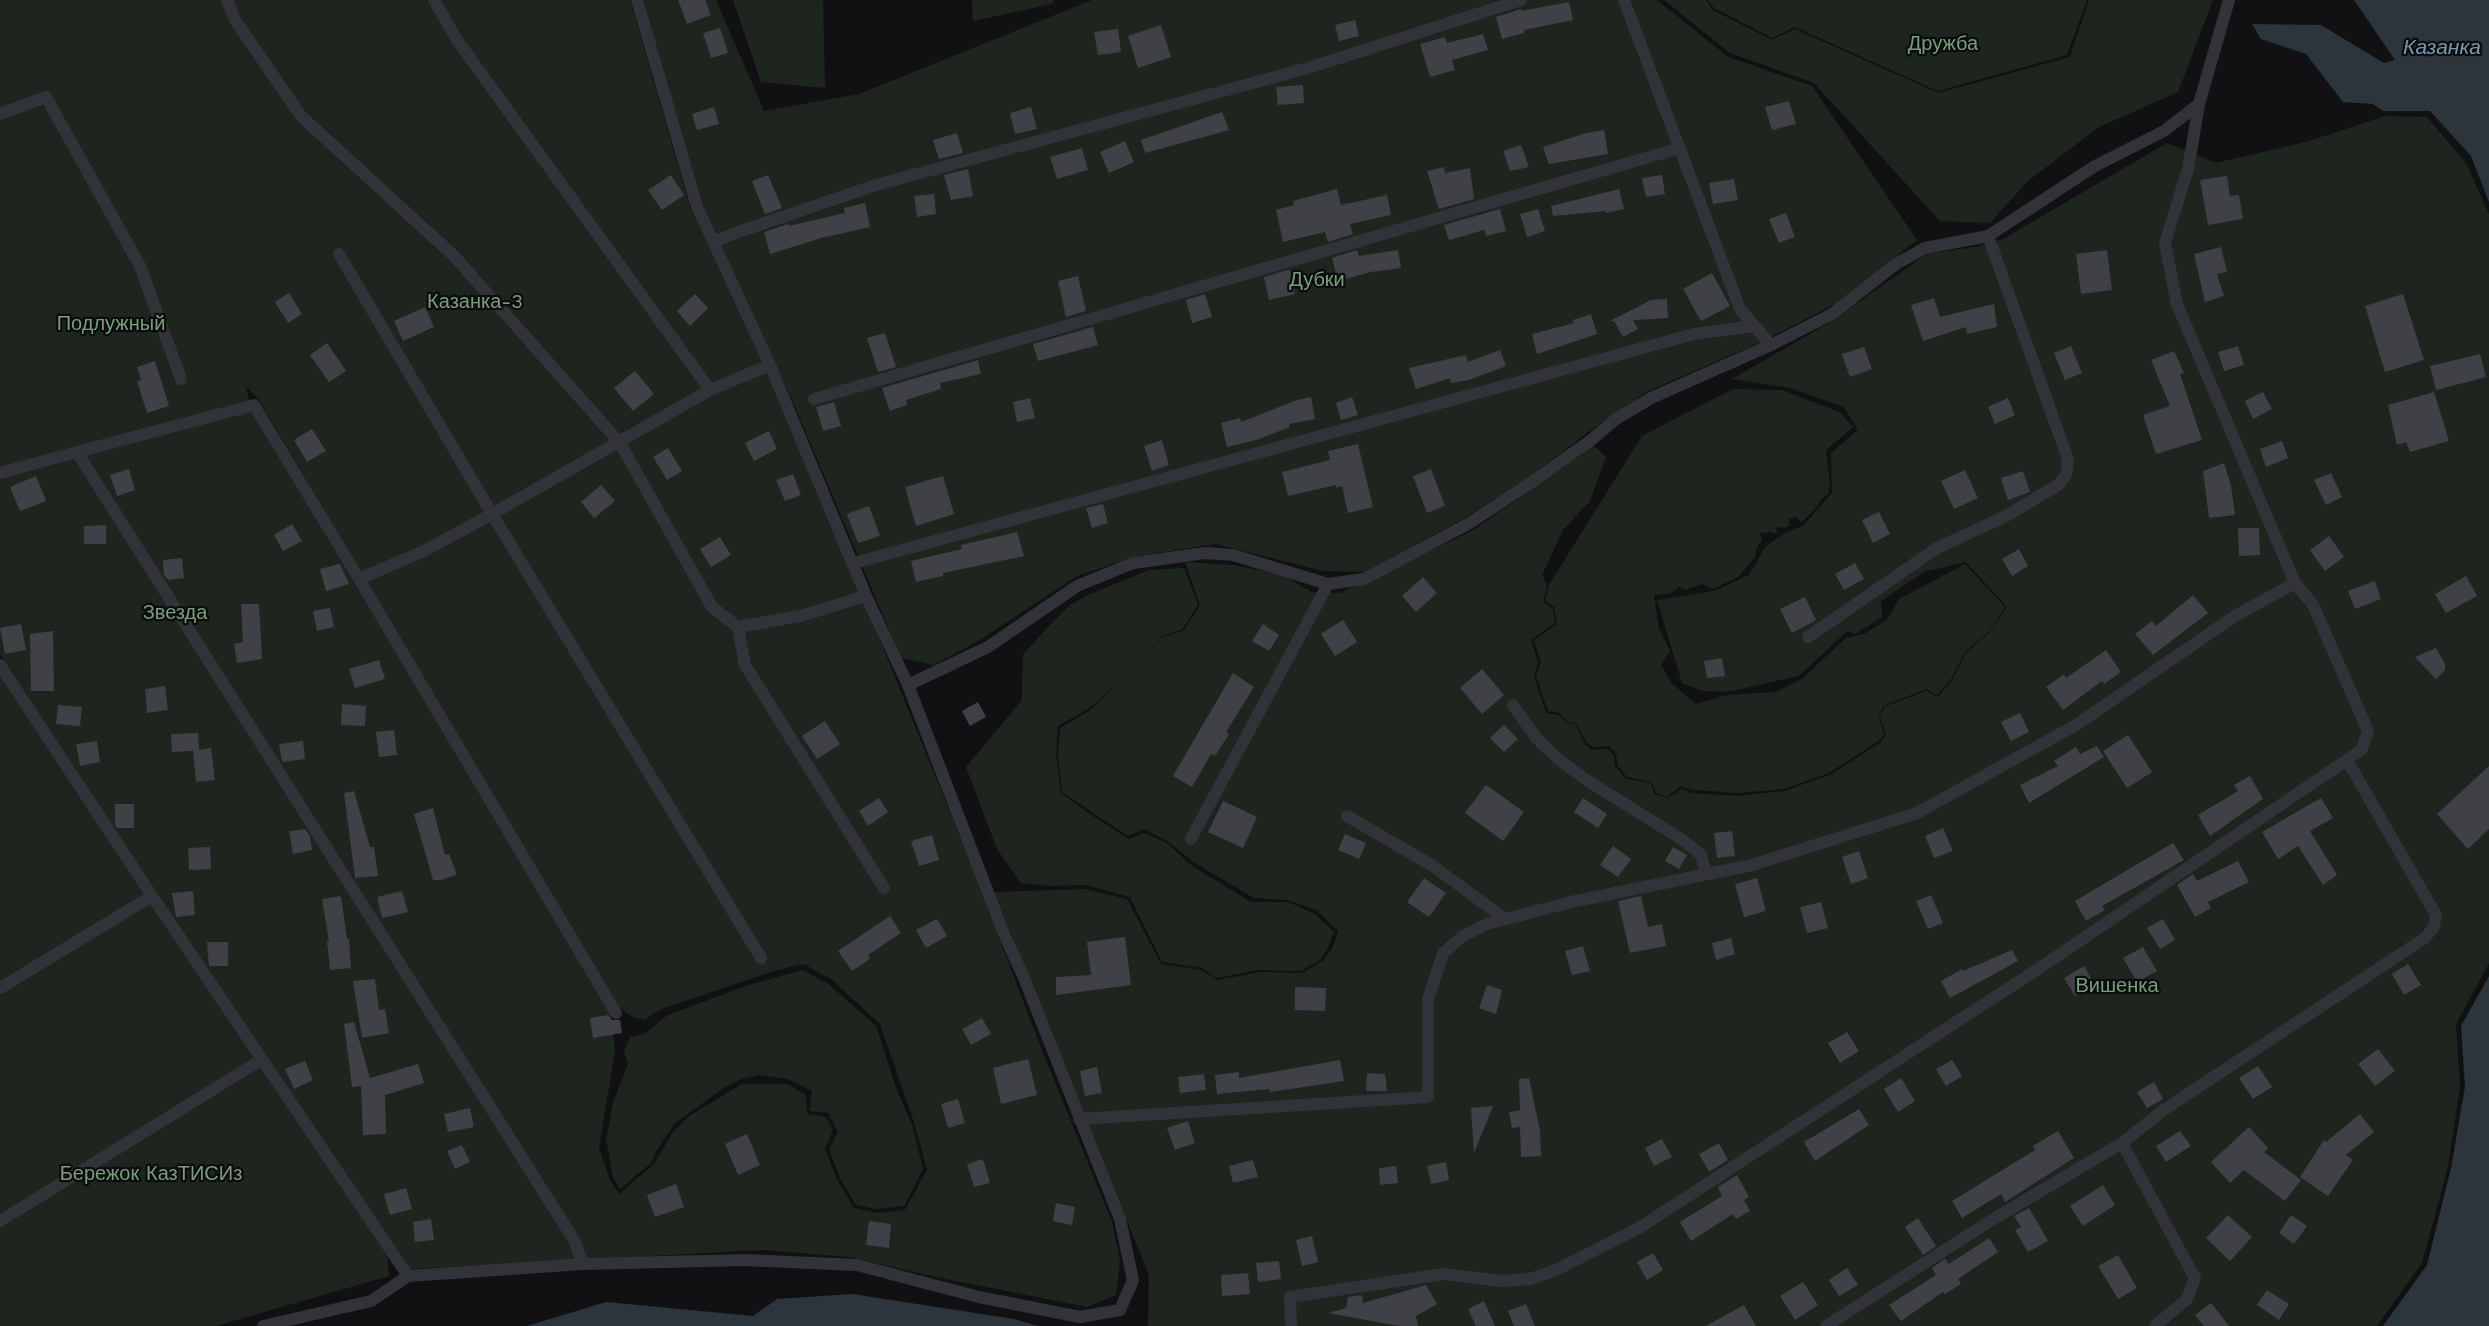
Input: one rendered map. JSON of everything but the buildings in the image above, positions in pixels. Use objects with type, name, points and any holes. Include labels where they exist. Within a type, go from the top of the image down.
[{"type":"lane","points":[[226,0],[235,20],[301,116],[454,256],[620,443],[712,607],[738,627],[745,665],[884,888]]},
{"type":"lane","points":[[434,0],[457,40],[710,390]]},
{"type":"lane","points":[[263,1326],[371,1301],[408,1276],[583,1264],[745,1260],[857,1265],[980,1297],[1080,1317],[1120,1310],[1133,1280],[1120,1219],[1024,978],[1004,934],[908,685],[866,596],[770,364],[697,207],[637,0]]},
{"type":"lane","points":[[713,242],[876,185],[1308,68],[1521,0]]},
{"type":"lane","points":[[1624,0],[1740,309],[1771,345]]},
{"type":"lane","points":[[1291,1326],[1290,1298],[1444,1275],[1502,1281],[1530,1279],[1554,1271],[1639,1228],[2038,969],[2348,760],[2362,748],[2368,731],[2313,605],[2295,583],[2177,304],[2165,243],[2188,170],[2199,104],[2229,0]]},
{"type":"lane","points":[[0,114],[46,97],[140,266],[181,379]]},
{"type":"lane","points":[[908,685],[988,647],[1077,586],[1133,563],[1205,553],[1233,555],[1328,584],[1364,579],[1468,524],[1590,441],[1616,419],[1651,398],[1771,345],[1832,314],[1896,264],[1925,248],[1988,236],[2095,166],[2164,131],[2199,104]]},
{"type":"lane","points":[[814,399],[1680,148]]},
{"type":"lane","points":[[1808,637],[1937,548],[2006,516],[2058,485],[2066,475],[2068,459],[1988,236]]},
{"type":"lane","points":[[339,254],[492,514],[761,958]]},
{"type":"lane","points":[[854,563],[1618,354],[1694,334],[1754,326]]},
{"type":"lane","points":[[359,579],[426,550],[620,443],[710,390],[770,364]]},
{"type":"lane","points":[[0,472],[254,405],[616,1013]]},
{"type":"lane","points":[[77,452],[574,1240],[583,1264]]},
{"type":"lane","points":[[1079,1119],[1428,1097],[1428,999],[1443,953],[1463,936],[1486,924],[1571,902],[1752,865],[1917,813],[2076,725],[2235,616],[2295,583]]},
{"type":"lane","points":[[1191,839],[1328,584]]},
{"type":"lane","points":[[738,627],[800,616],[866,596]]},
{"type":"lane","points":[[0,665],[261,1060],[408,1276]]},
{"type":"lane","points":[[1513,705],[1537,740],[1557,758],[1588,781],[1683,840],[1701,855],[1706,874]]},
{"type":"lane","points":[[1826,1326],[1995,1218],[2122,1143],[2165,1109],[2425,938],[2434,927],[2436,915],[2348,760]]},
{"type":"lane","points":[[1347,816],[1433,866],[1505,919]]},
{"type":"lane","points":[[0,988],[152,896]]},
{"type":"lane","points":[[0,1221],[261,1060]]},
{"type":"lane","points":[[2122,1143],[2195,1278],[2187,1299],[2155,1326]]},
{"type":"green space","points":[[0,0],[630,0],[690,207],[800,443],[970,862],[1043,1053],[1112,1222],[1120,1262],[1116,1295],[1087,1307],[850,1257],[763,1250],[410,1269],[173,919],[0,654],[0,480],[3,478],[251,411],[610,1009],[615,1052],[599,1148],[610,1180],[619,1194],[654,1164],[673,1132],[689,1116],[742,1084],[787,1084],[805,1094],[808,1114],[826,1117],[833,1130],[825,1149],[837,1180],[854,1208],[877,1213],[905,1210],[927,1170],[914,1122],[880,1024],[831,979],[804,964],[777,970],[661,1009],[644,1020],[633,1017],[620,1008],[259,400],[246,386],[249,401],[0,467]]},
{"type":"green space","name":"Дубки","points":[[642,0],[716,0],[764,111],[859,94],[1092,0],[1657,0],[1728,57],[1812,86],[1917,240],[1837,303],[1759,343],[1648,391],[1525,480],[1463,519],[1365,572],[1323,571],[1216,544],[1136,556],[1077,576],[978,641],[934,665],[901,658],[794,404],[702,205]]},
{"type":"green space","points":[[733,0],[823,0],[825,88],[761,82]]},
{"type":"green space","points":[[972,0],[1054,0],[1052,4],[973,21]]},
{"type":"green space","points":[[1664,0],[1706,0],[1713,10],[1772,40],[1795,29],[1938,93],[2070,57],[2089,0],[2213,0],[2178,92],[2099,127],[2028,181],[1990,223],[1940,221],[1814,83],[1730,53]]},
{"type":"green space","name":"Дружба","points":[[1708,0],[2087,0],[2067,55],[1938,91],[1795,27],[1772,38],[1714,8]]},
{"type":"green space","name":"Вишенка","points":[[2385,116],[2427,117],[2466,163],[2489,214],[2489,963],[2456,1024],[2460,1087],[2448,1166],[2422,1263],[2377,1326],[1148,1326],[1149,1275],[994,892],[1085,889],[1127,899],[1161,964],[1201,970],[1217,980],[1260,972],[1302,973],[1323,961],[1332,949],[1338,932],[1318,911],[1288,900],[1254,898],[1195,863],[1167,841],[1144,829],[1128,836],[1062,792],[1058,755],[1060,728],[1089,711],[1116,685],[1088,709],[1058,726],[1056,756],[1061,793],[1129,839],[1144,833],[1167,843],[1192,866],[1251,902],[1288,902],[1315,914],[1334,932],[1328,948],[1320,960],[1301,971],[1259,970],[1216,978],[1202,968],[1162,962],[1130,897],[1085,885],[1050,886],[1021,883],[997,849],[966,767],[1022,700],[1023,654],[1070,605],[1088,595],[1149,570],[1184,568],[1198,605],[1182,630],[1162,636],[1132,669],[1162,637],[1183,631],[1200,606],[1185,562],[1234,565],[1285,576],[1311,592],[1340,593],[1472,531],[1594,446],[1606,457],[1590,501],[1563,530],[1542,575],[1547,585],[1543,602],[1553,609],[1555,623],[1531,640],[1538,662],[1534,676],[1546,713],[1560,715],[1566,723],[1575,724],[1585,744],[1592,750],[1608,749],[1614,756],[1615,766],[1626,779],[1651,783],[1654,794],[1668,798],[1682,789],[1691,793],[1738,796],[1784,791],[1830,775],[1881,742],[1886,735],[1880,718],[1884,707],[1926,691],[1938,697],[1952,680],[1966,653],[1991,631],[2007,607],[1966,562],[1924,572],[1881,601],[1882,617],[1855,634],[1847,631],[1799,676],[1726,692],[1703,691],[1682,683],[1657,600],[1714,591],[1749,575],[1766,546],[1785,533],[1804,525],[1832,493],[1831,453],[1858,430],[1844,407],[1790,388],[1732,379],[1829,323],[1927,254],[1981,246],[2003,239],[2167,143],[2216,163],[2306,142]]},
{"type":"green space","points":[[1733,389],[1782,390],[1839,412],[1853,427],[1826,450],[1830,484],[1828,494],[1802,522],[1795,517],[1789,519],[1789,526],[1776,527],[1777,534],[1760,533],[1762,540],[1756,548],[1756,556],[1738,577],[1713,589],[1702,584],[1685,590],[1679,587],[1670,594],[1654,595],[1659,629],[1670,651],[1661,665],[1672,684],[1696,704],[1727,695],[1776,692],[1802,679],[1846,638],[1864,634],[1887,620],[1899,599],[1965,564],[2005,607],[1991,630],[1965,652],[1951,679],[1937,695],[1926,689],[1883,706],[1879,718],[1884,734],[1880,740],[1829,773],[1784,789],[1738,793],[1692,790],[1681,786],[1667,797],[1656,793],[1652,782],[1627,777],[1618,766],[1616,754],[1609,746],[1593,747],[1587,743],[1576,723],[1567,722],[1560,713],[1548,711],[1536,676],[1541,662],[1534,640],[1557,624],[1554,607],[1545,601],[1549,585],[1642,436]]},
{"type":"green space","name":"Бережок КазТИСИз","points":[[0,675],[387,1252],[389,1276],[216,1326],[0,1326]]},
{"type":"green space","points":[[802,970],[827,983],[876,1026],[897,1090],[912,1125],[923,1169],[904,1206],[876,1209],[856,1205],[840,1178],[829,1149],[838,1132],[828,1113],[810,1111],[812,1091],[788,1079],[759,1075],[742,1079],[725,1087],[675,1123],[651,1163],[620,1189],[613,1177],[606,1139],[613,1103],[628,1064],[624,1051],[630,1037],[644,1034],[668,1015],[746,986]]},
{"type":"water","name":"Казанка","points":[[2354,0],[2489,0],[2489,202],[2471,156],[2430,111],[2383,111],[2373,104],[2343,102],[2306,54],[2261,39],[2252,24],[2321,25],[2384,63],[2395,60]]},
{"type":"water","points":[[2489,976],[2489,1326],[2383,1326],[2427,1265],[2451,1168],[2465,1087],[2461,1026]]},
{"type":"water","points":[[852,1294],[1014,1319],[1038,1326],[527,1326],[606,1302],[753,1316],[777,1299]]},
{"type":"park label","name":"Казанка-3","points":[[475,302]]},
{"type":"park label","name":"Подлужный","points":[[111,324]]},
{"type":"park label","name":"Звезда","points":[[175,613]]}]
